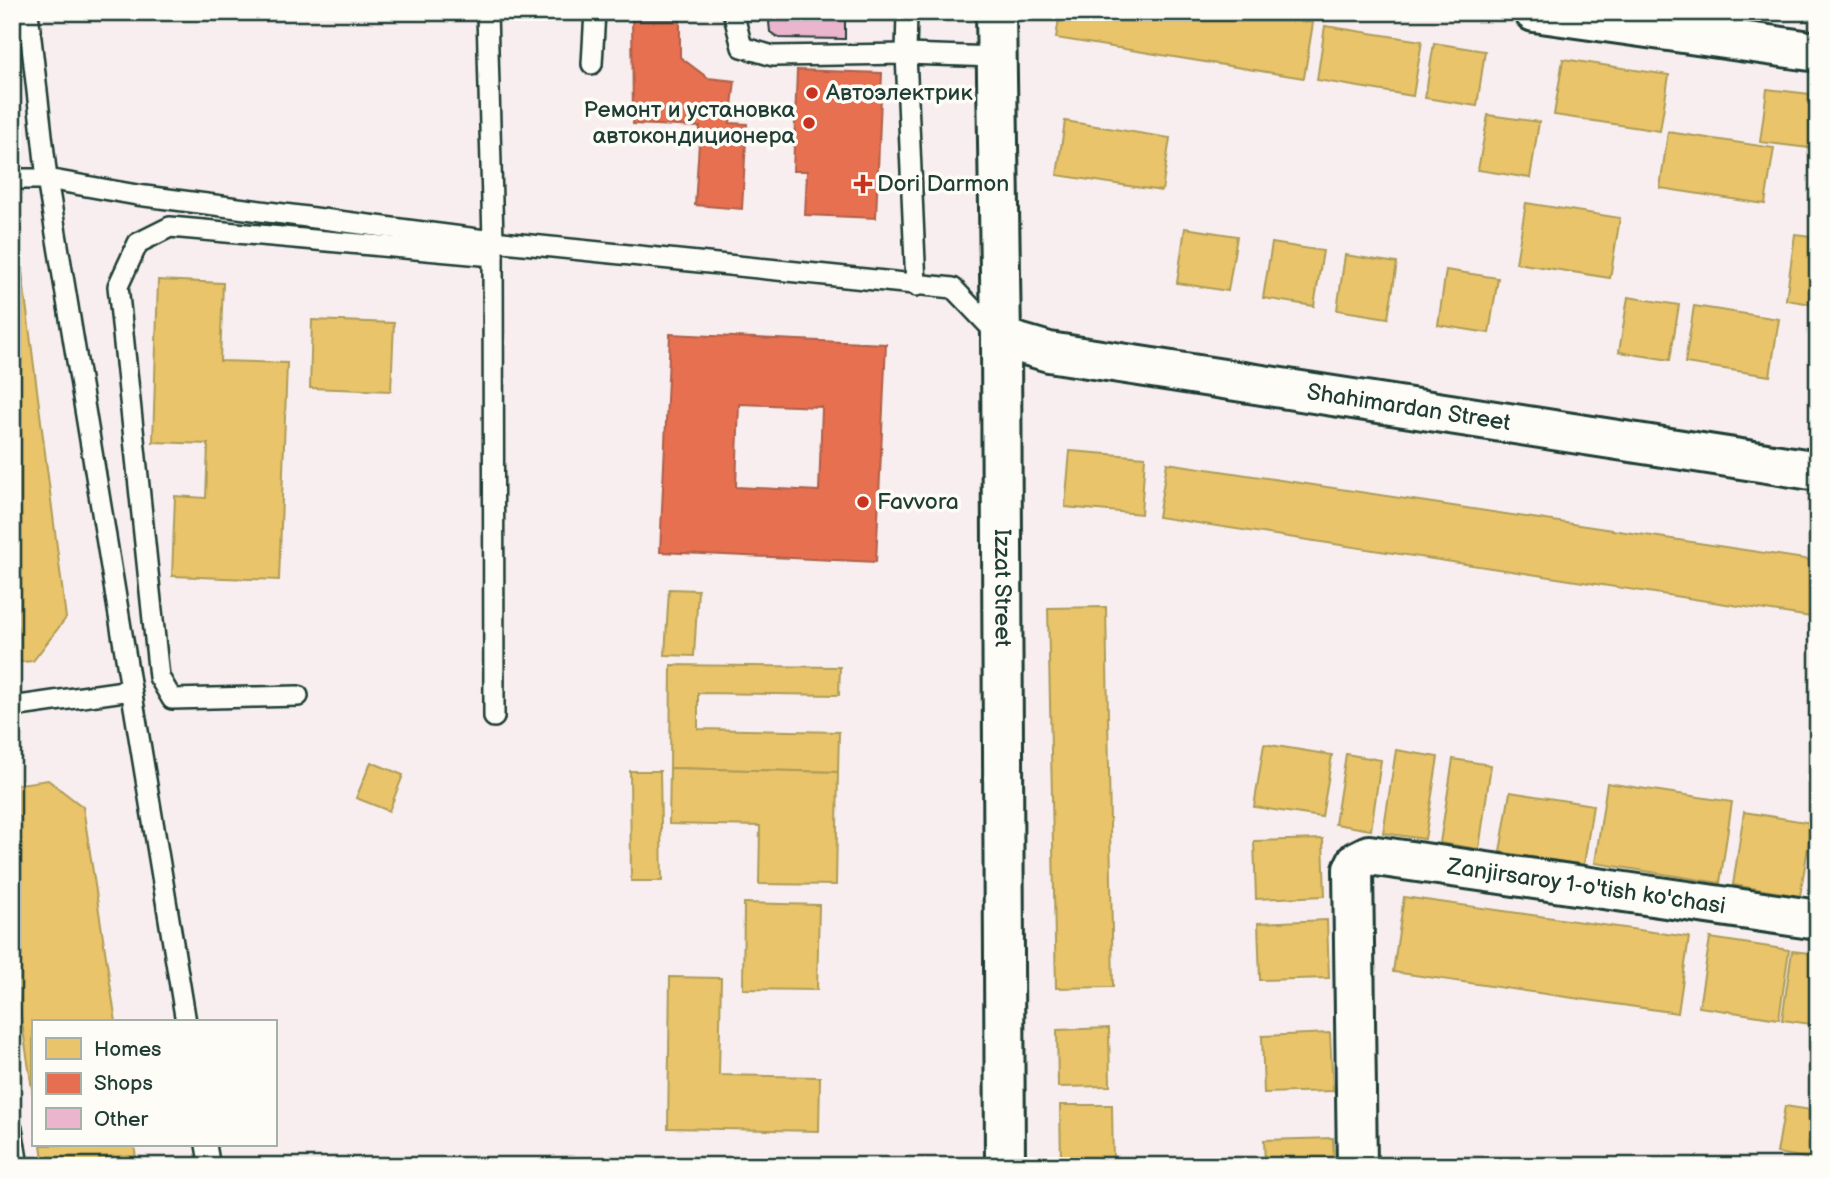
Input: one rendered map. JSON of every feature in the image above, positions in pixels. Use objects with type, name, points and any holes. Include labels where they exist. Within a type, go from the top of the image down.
[{"type":"street","name":"Izzat Street","points":[[996,12],[1001,338],[1005,1166]]},
{"type":"street","points":[[1534,12],[1818,52]]},
{"type":"street","name":"Shahimardan Street","points":[[1001,338],[1063,354],[1818,471]]},
{"type":"street","name":"Zanjirsaroy 1-o'tish ko'chasi","points":[[1357,1166],[1353,869],[1357,861],[1369,855],[1818,920]]},
{"type":"lane","points":[[28,12],[47,179],[186,1020]]},
{"type":"lane","points":[[486,12],[493,248],[494,717]]},
{"type":"lane","points":[[592,64],[594,12]]},
{"type":"lane","points":[[733,12],[742,47],[773,56],[906,54],[996,57]]},
{"type":"lane","points":[[907,12],[906,54],[916,286]]},
{"type":"lane","points":[[12,179],[47,179],[493,248]]},
{"type":"lane","points":[[298,695],[172,699],[159,677],[118,286],[138,243],[170,227],[493,248],[953,288],[1001,338]]},
{"type":"lane","points":[[12,707],[131,690]]},
{"type":"lane","points":[[12,1129],[18,1166]]},
{"type":"lane","points":[[206,1146],[206,1166]]},
{"type":"building: Homes","points":[[1060,12],[1244,12],[1313,23],[1304,78],[1056,38]]},
{"type":"building: Homes","points":[[1325,26],[1422,41],[1413,96],[1317,80]]},
{"type":"building: Homes","points":[[1434,43],[1485,51],[1477,106],[1425,98]]},
{"type":"building: Homes","points":[[1563,59],[1669,75],[1660,131],[1554,115]]},
{"type":"building: Homes","points":[[1767,89],[1818,95],[1818,149],[1760,142]]},
{"type":"building: Homes","points":[[1488,115],[1539,122],[1530,178],[1478,170]]},
{"type":"building: Homes","points":[[1065,121],[1170,138],[1162,191],[1057,175]]},
{"type":"building: Homes","points":[[1668,132],[1774,148],[1765,204],[1660,188]]},
{"type":"building: Homes","points":[[1526,203],[1620,218],[1610,278],[1516,263]]},
{"type":"building: Homes","points":[[1185,228],[1237,236],[1228,291],[1177,283]]},
{"type":"building: Homes","points":[[1795,234],[1818,237],[1818,305],[1786,300]]},
{"type":"building: Homes","points":[[1272,243],[1323,251],[1314,306],[1263,298]]},
{"type":"building: Homes","points":[[1345,255],[1397,263],[1388,318],[1337,310]]},
{"type":"building: Homes","points":[[20,256],[66,618],[33,661],[12,663],[12,257]]},
{"type":"building: Homes","points":[[1446,270],[1498,278],[1489,333],[1438,325]]},
{"type":"building: Homes","points":[[158,280],[223,283],[220,361],[287,363],[279,580],[172,576],[175,496],[206,498],[208,444],[153,442]]},
{"type":"building: Homes","points":[[1628,297],[1679,305],[1670,360],[1619,352]]},
{"type":"building: Homes","points":[[1694,306],[1779,319],[1770,376],[1685,363]]},
{"type":"building: Homes","points":[[312,320],[394,323],[391,391],[310,388]]},
{"type":"building: Homes","points":[[1070,451],[1145,457],[1141,514],[1065,507]]},
{"type":"building: Homes","points":[[1167,463],[1818,561],[1818,618],[1158,517]]},
{"type":"building: Homes","points":[[669,589],[698,590],[694,656],[665,655]]},
{"type":"building: Homes","points":[[1106,607],[1113,987],[1056,988],[1048,608]]},
{"type":"building: Homes","points":[[671,665],[840,667],[839,695],[698,693],[698,729],[839,732],[838,772],[670,768]]},
{"type":"building: Homes","points":[[1264,744],[1332,755],[1322,817],[1254,807]]},
{"type":"building: Homes","points":[[1396,750],[1438,757],[1425,839],[1383,833]]},
{"type":"building: Homes","points":[[1346,754],[1381,760],[1371,830],[1335,824]]},
{"type":"building: Homes","points":[[1453,759],[1491,765],[1479,849],[1440,843]]},
{"type":"building: Homes","points":[[371,762],[403,775],[389,811],[356,798]]},
{"type":"building: Homes","points":[[670,768],[838,772],[836,885],[759,884],[760,826],[669,824]]},
{"type":"building: Homes","points":[[630,771],[660,771],[662,881],[631,881]]},
{"type":"building: Homes","points":[[48,780],[83,807],[116,1020],[32,1020],[32,1088],[12,958],[12,785]]},
{"type":"building: Homes","points":[[1607,783],[1732,802],[1720,883],[1595,863]]},
{"type":"building: Homes","points":[[1510,792],[1593,805],[1584,865],[1500,852]]},
{"type":"building: Homes","points":[[1744,812],[1812,823],[1800,896],[1733,885]]},
{"type":"building: Homes","points":[[1323,839],[1325,896],[1256,899],[1254,841]]},
{"type":"building: Homes","points":[[1404,897],[1689,937],[1678,1013],[1393,972]]},
{"type":"building: Homes","points":[[744,903],[819,905],[817,990],[743,989]]},
{"type":"building: Homes","points":[[1327,920],[1329,978],[1260,980],[1258,923]]},
{"type":"building: Homes","points":[[1710,938],[1789,950],[1779,1019],[1699,1007]]},
{"type":"building: Homes","points":[[1792,951],[1818,954],[1818,1025],[1782,1020]]},
{"type":"building: Homes","points":[[670,977],[721,978],[719,1075],[820,1077],[819,1131],[668,1128]]},
{"type":"building: Homes","points":[[1109,1028],[1110,1086],[1058,1087],[1057,1030]]},
{"type":"building: Homes","points":[[1330,1033],[1333,1091],[1264,1093],[1262,1036]]},
{"type":"building: Homes","points":[[1060,1105],[1112,1105],[1113,1162],[1061,1163]]},
{"type":"building: Homes","points":[[1785,1106],[1818,1111],[1818,1160],[1777,1153]]},
{"type":"building: Homes","points":[[1333,1138],[1334,1166],[1265,1166],[1264,1140]]},
{"type":"building: Homes","points":[[41,1146],[134,1146],[137,1164],[44,1166]]},
{"type":"building: Homes","points":[[391,1161],[399,1166],[369,1166]]},
{"type":"building: Shops","points":[[632,12],[680,12],[680,57],[708,78],[735,81],[730,123],[747,124],[742,209],[695,205],[700,127],[633,124]]},
{"type":"building: Shops","points":[[797,70],[882,73],[876,218],[805,215],[807,171],[793,171]]},
{"type":"building: Shops","points":[[670,334],[886,344],[876,562],[660,552]],"holes":[[[739,404],[822,407],[819,491],[736,487]]]},
{"type":"building: Other","points":[[782,12],[845,12],[845,39],[779,38],[770,32],[769,22]]},
{"type":"place","name":"Автоэлектрик","points":[[812,93]]},
{"type":"place","name":"Ремонт и установка автокондиционера","points":[[809,123]]},
{"type":"place","name":"Dori Darmon","points":[[863,184]]},
{"type":"place","name":"Favvora","points":[[863,502]]}]
